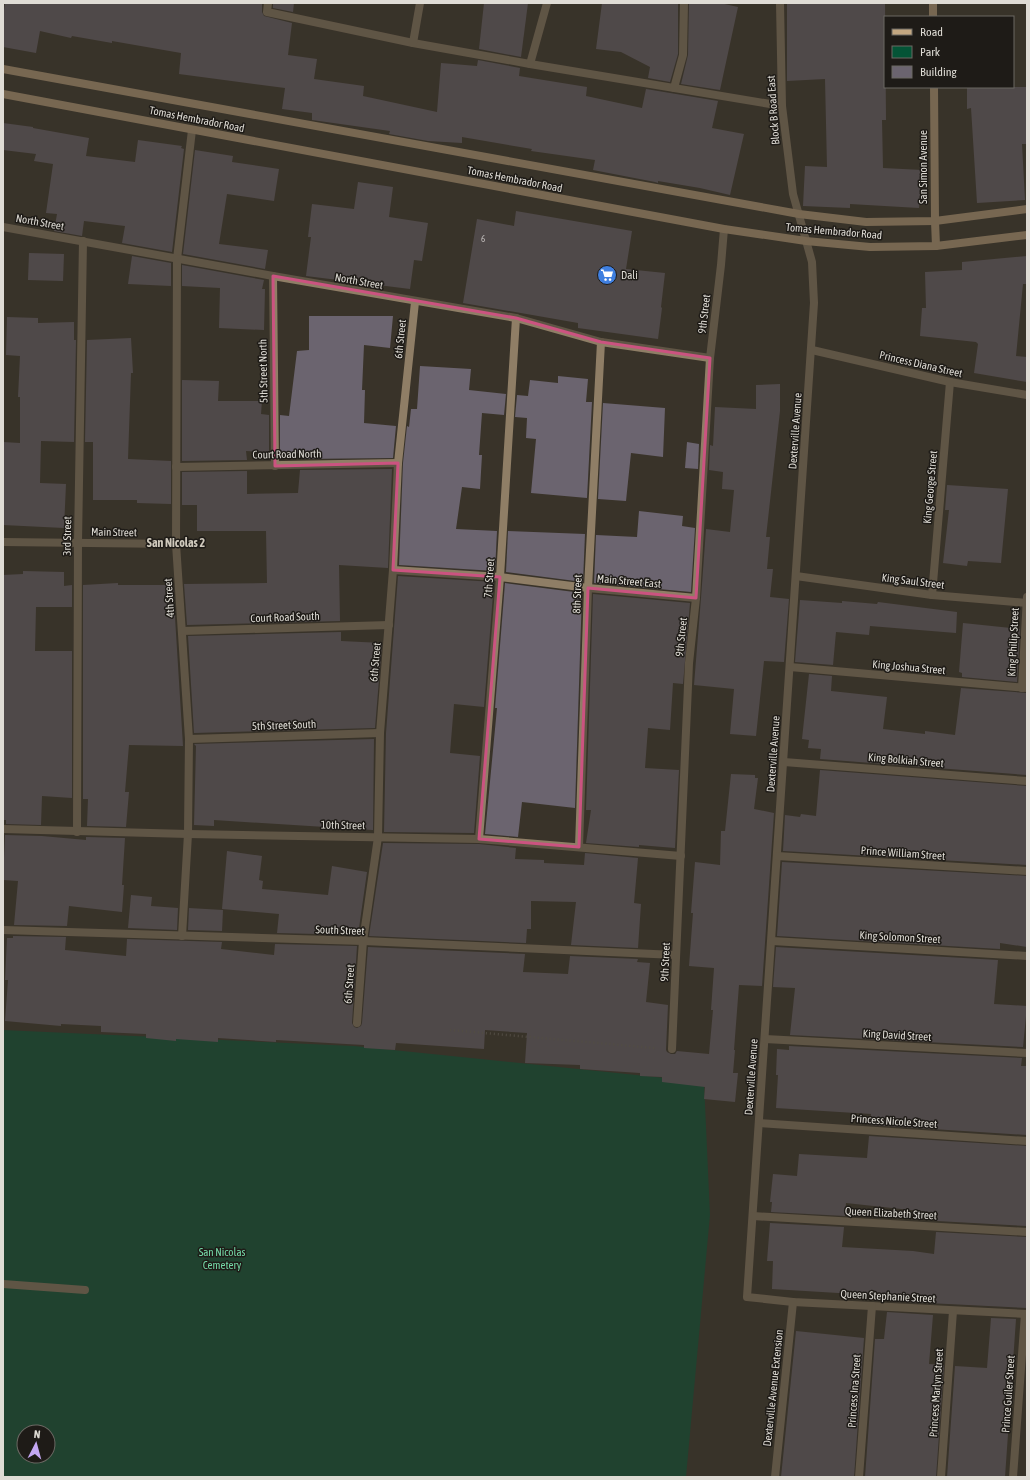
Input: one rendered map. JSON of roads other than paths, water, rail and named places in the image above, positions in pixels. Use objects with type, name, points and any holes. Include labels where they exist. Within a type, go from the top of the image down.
[{"type":"street","points":[[268,3],[266,12],[413,43],[782,106]]},
{"type":"street","points":[[413,43],[420,3]]},
{"type":"street","points":[[530,64],[547,3]]},
{"type":"street","points":[[674,88],[683,54],[684,3]]},
{"type":"street","name":"Block B Road East","points":[[780,3],[782,106],[793,194],[799,214]]},
{"type":"street","points":[[933,3],[933,16]]},
{"type":"street","name":"Tomas Hembrador Road","points":[[3,70],[799,214],[866,222],[935,221],[1027,209]]},
{"type":"street","name":"San Simon Avenue","points":[[934,88],[936,246]]},
{"type":"street","name":"Tomas Hembrador Road","points":[[3,94],[724,228],[806,241],[870,247],[936,246],[1027,235]]},
{"type":"street","name":"4th Street","points":[[182,936],[188,834],[189,739],[176,544],[177,259],[192,130]]},
{"type":"street","name":"Dexterville Avenue","points":[[747,1297],[812,350],[814,297],[812,262],[799,214]]},
{"type":"street","name":"North Street","points":[[3,227],[415,302],[516,318],[601,342],[710,358]]},
{"type":"street","name":"9th Street","points":[[672,1050],[689,663],[696,598],[710,358],[724,245],[724,228]]},
{"type":"street","name":"3rd Street","points":[[77,832],[78,542],[83,241]]},
{"type":"street","name":"5th Street North","points":[[273,276],[275,466]]},
{"type":"street","name":"6th Street","points":[[358,1023],[364,941],[378,837],[380,733],[393,570],[398,463],[415,302]]},
{"type":"street","name":"7th Street","points":[[479,839],[500,577],[516,318]]},
{"type":"street","name":"8th Street","points":[[579,847],[588,588],[601,342]]},
{"type":"street","name":"Princess Diana Street","points":[[812,350],[950,382],[1027,395]]},
{"type":"street","name":"King George Street","points":[[932,595],[950,382]]},
{"type":"street","name":"Court Road North","points":[[176,467],[398,463]]},
{"type":"street","name":"Main Street","points":[[3,542],[176,544]]},
{"type":"street","name":"Main Street East","points":[[393,570],[500,577],[588,588],[696,598]]},
{"type":"street","name":"King Saul Street","points":[[796,576],[932,595],[1027,603]]},
{"type":"street","name":"King Philip Street","points":[[1024,688],[1027,597]]},
{"type":"street","name":"Court Road South","points":[[182,631],[389,625]]},
{"type":"street","name":"King Joshua Street","points":[[790,667],[1024,688]]},
{"type":"street","name":"5th Street South","points":[[189,739],[380,733]]},
{"type":"street","name":"King Bolkiah Street","points":[[784,762],[1027,781]]},
{"type":"street","name":"10th Street","points":[[3,829],[77,832],[479,839],[681,856]]},
{"type":"street","name":"Prince William Street","points":[[777,856],[1027,872]]},
{"type":"street","name":"South Street","points":[[3,930],[364,941],[676,955]]},
{"type":"street","name":"King Solomon Street","points":[[772,941],[1027,956]]},
{"type":"street","name":"King David Street","points":[[765,1039],[1027,1053]]},
{"type":"street","name":"Princess Nicole Street","points":[[759,1123],[1027,1141]]},
{"type":"street","name":"Queen Elizabeth Street","points":[[753,1216],[1027,1232]]},
{"type":"street","points":[[3,1284],[85,1290]]},
{"type":"street","name":"Queen Stephanie Street","points":[[747,1297],[793,1302],[1026,1314]]},
{"type":"street","name":"Dexterville Avenue Extension","points":[[775,1477],[793,1302]]},
{"type":"street","name":"Princess Ina Street","points":[[859,1477],[872,1306]]},
{"type":"street","name":"Princess Marlyn Street","points":[[941,1477],[953,1311]]},
{"type":"street","name":"Prince Guiler Street","points":[[1013,1477],[1026,1314]]},
{"type":"street","points":[[1018,1404],[1027,1404]]},
{"type":"place","name":"Dali","points":[[607,275]]},
{"type":"district","name":"San Nicolas 2","points":[[176,543]]},
{"type":"park label","name":"San Nicolas Cemetery","points":[[222,1258]]}]
